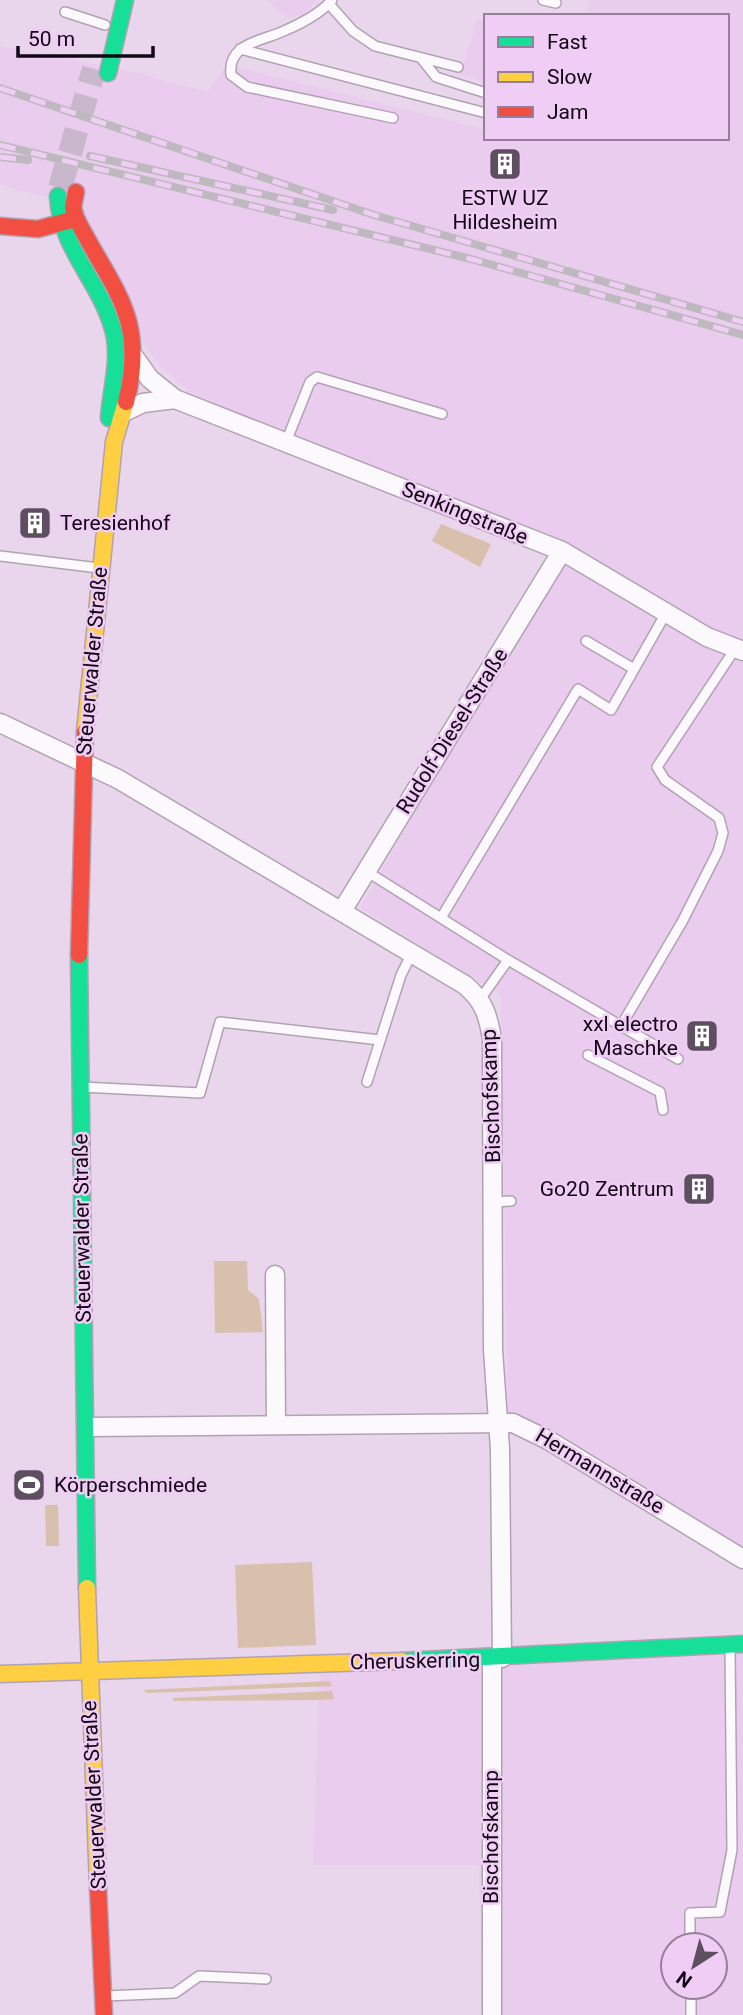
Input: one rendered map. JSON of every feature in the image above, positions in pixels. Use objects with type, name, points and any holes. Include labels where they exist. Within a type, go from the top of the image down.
[{"type":"street","points":[[111,0],[105,25],[101,71],[125,0]]},
{"type":"street","points":[[0,226],[38,229],[60,223],[76,218],[68,190],[57,209],[60,223]]},
{"type":"street","name":"Steuerwalder Straße","points":[[76,218],[124,302],[135,358],[124,412],[114,442],[101,568],[84,761],[79,936],[88,1672],[104,2015]]},
{"type":"street","name":"Steuerwalder Straße","points":[[60,223],[76,259],[108,312],[115,331],[109,416],[114,442]]},
{"type":"street","name":"Senkingstraße","points":[[135,358],[150,379],[175,399],[562,551],[707,637],[739,650]]},
{"type":"street","name":"Senkingstraße","points":[[124,412],[143,403],[175,399]]},
{"type":"street","name":"Rudolf-Diesel-Straße","points":[[342,911],[562,551]]},
{"type":"street","name":"Bischofskamp","points":[[0,723],[84,761],[342,911],[465,985],[481,998],[488,1014],[496,1039],[503,1201],[493,1350],[500,1449],[492,2015]]},
{"type":"street","points":[[275,1275],[276,1425]]},
{"type":"street","name":"Hermannstraße","points":[[87,1427],[513,1423],[527,1428],[743,1559]]},
{"type":"street","name":"Cheruskerring","points":[[0,1674],[497,1658],[737,1644]]},
{"type":"lane","points":[[543,0],[556,3]]},
{"type":"lane","points":[[393,118],[242,85],[231,75],[230,66],[240,50],[288,30],[321,12],[331,2],[368,43],[382,49],[458,67]]},
{"type":"lane","points":[[65,12],[105,25]]},
{"type":"lane","points":[[240,50],[484,112]]},
{"type":"lane","points":[[421,58],[434,76],[484,92]]},
{"type":"lane","points":[[285,442],[310,382],[317,377],[442,414]]},
{"type":"lane","points":[[0,556],[101,568]]},
{"type":"lane","points":[[441,918],[578,689],[611,710],[666,613]]},
{"type":"lane","points":[[586,640],[634,669]]},
{"type":"lane","points":[[621,1026],[682,922],[722,840],[719,818],[665,780],[657,767],[739,650]]},
{"type":"lane","points":[[366,872],[508,960],[678,1059]]},
{"type":"lane","points":[[367,1082],[401,975],[412,953]]},
{"type":"lane","points":[[481,998],[508,960]]},
{"type":"lane","points":[[80,1087],[200,1093],[220,1022],[380,1040]]},
{"type":"lane","points":[[587,1055],[660,1092],[663,1110]]},
{"type":"lane","points":[[690,1931],[690,1913],[720,1912],[732,1850],[737,1644]]},
{"type":"lane","points":[[104,1996],[175,1993],[199,1976],[266,1979]]},
{"type":"shaded area","points":[[267,0],[316,0],[305,13],[289,19]]},
{"type":"shaded area","points":[[590,0],[743,0],[743,1557],[508,1416],[501,995],[360,908],[561,553],[190,392],[160,367],[139,336],[73,204],[0,185],[0,46],[121,69],[208,92],[226,65],[484,130],[484,140],[729,140],[729,14],[586,14]]},
{"type":"shaded area","points":[[477,19],[484,21],[484,82],[461,75]]},
{"type":"shaded area","points":[[441,524],[491,544],[480,567],[432,541]]},
{"type":"shaded area","points":[[214,1261],[247,1261],[248,1290],[259,1299],[263,1332],[215,1333]]},
{"type":"shaded area","points":[[45,1505],[58,1505],[59,1546],[46,1546]]},
{"type":"shaded area","points":[[312,1562],[316,1645],[238,1648],[235,1565]]},
{"type":"shaded area","points":[[743,1649],[743,2015],[482,2015],[479,1865],[313,1865],[320,1663]]},
{"type":"shaded area","points":[[330,1681],[332,1686],[147,1693],[143,1690]]},
{"type":"shaded area","points":[[332,1691],[334,1699],[173,1701],[173,1698]]},
{"type":"tunnel","points":[[60,188],[94,69]]},
{"type":"railway","points":[[0,88],[374,215],[743,322]]},
{"type":"railway","points":[[0,145],[471,259],[743,335]]},
{"type":"railway","points":[[90,156],[333,210]]},
{"type":"railway","points":[[0,157],[28,160]]},
{"type":"traffic: fast","points":[[108,73],[125,0]]},
{"type":"traffic: fast","points":[[58,196],[65,231],[106,309],[115,337],[116,360],[109,418]]},
{"type":"traffic: fast","points":[[79,955],[87,1588]]},
{"type":"traffic: fast","points":[[402,1661],[743,1644]]},
{"type":"traffic: slow","points":[[85,732],[114,442],[126,402]]},
{"type":"traffic: slow","points":[[87,1588],[98,1887]]},
{"type":"traffic: slow","points":[[0,1674],[402,1661]]},
{"type":"traffic: jam","points":[[76,192],[73,207],[76,218],[113,284],[129,324],[132,372],[126,402]]},
{"type":"traffic: jam","points":[[0,226],[38,229],[75,219]]},
{"type":"traffic: jam","points":[[79,955],[85,732]]},
{"type":"traffic: jam","points":[[98,1887],[104,2015]]},
{"type":"place","name":"ESTW UZ Hildesheim","points":[[505,164]]},
{"type":"place","name":"Teresienhof","points":[[35,523]]},
{"type":"place","name":"xxl electro Maschke","points":[[702,1036]]},
{"type":"place","name":"Go20 Zentrum","points":[[699,1189]]},
{"type":"place","name":"Körperschmiede","points":[[29,1485]]}]
